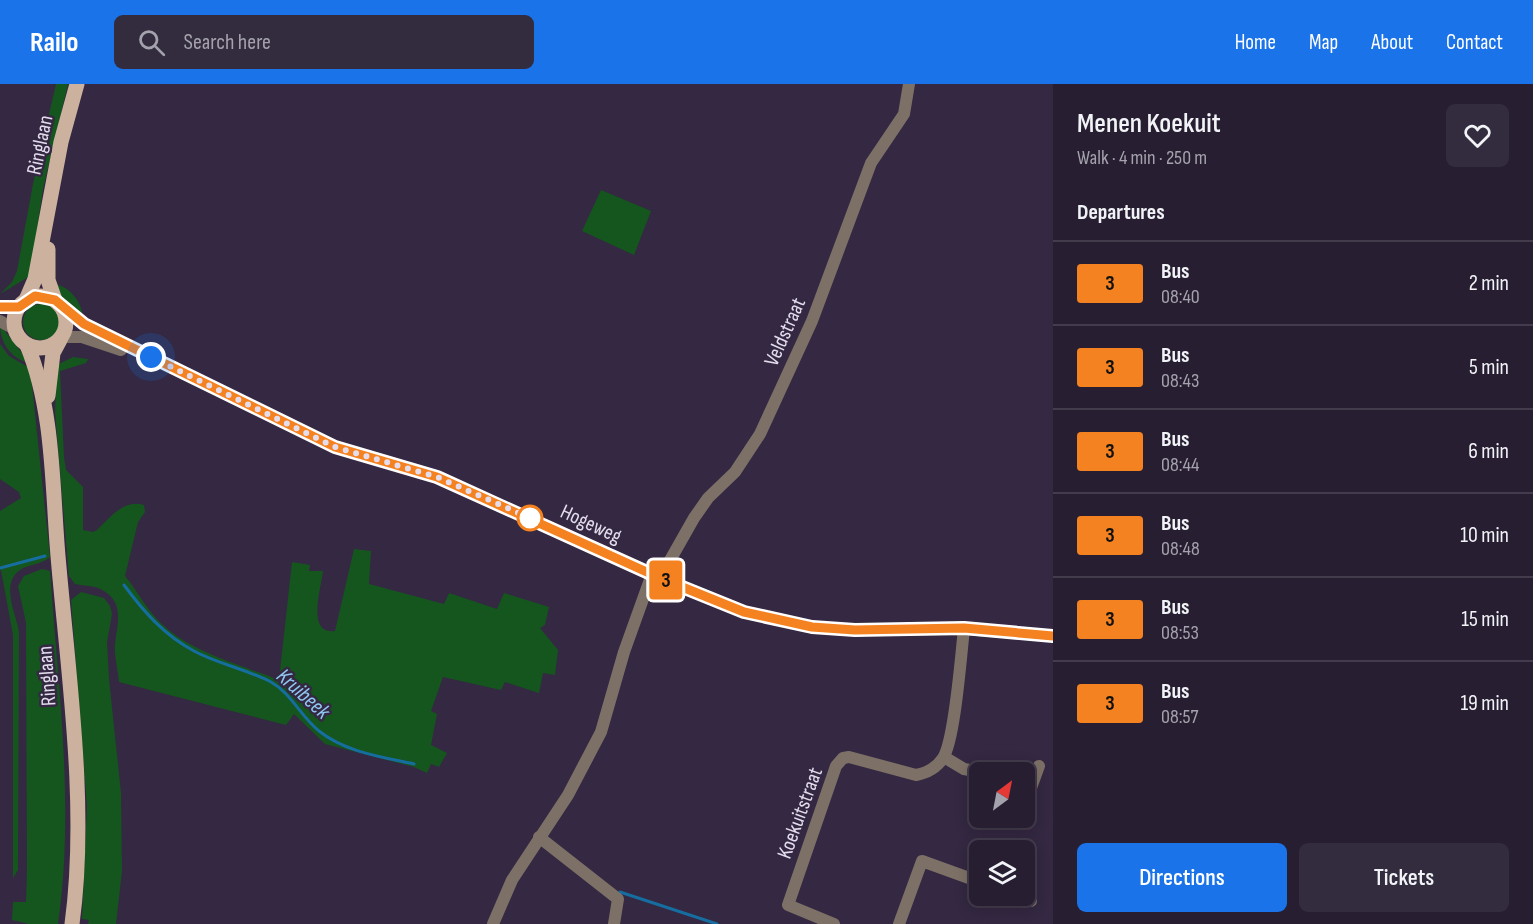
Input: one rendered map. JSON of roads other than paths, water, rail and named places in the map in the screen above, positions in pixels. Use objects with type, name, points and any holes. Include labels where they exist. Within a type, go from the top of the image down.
[{"type":"main road","name":"Ringlaan","points":[[72,923],[77,840],[76,783],[47,426],[36,366],[27,345],[15,330],[14,323],[35,279],[61,142],[77,84]]},
{"type":"main road","name":"Ringlaan","points":[[47,216],[48,280],[67,321],[52,353],[47,426]]},
{"type":"main road","points":[[22,304],[45,296],[58,303]]},
{"type":"main road","points":[[27,345],[38,348],[50,347],[61,338]]},
{"type":"street","name":"Veldstraat","points":[[493,924],[512,880],[567,795],[601,732],[624,652],[656,576],[708,498],[735,472],[760,434],[812,321],[871,163],[904,114],[909,84]]},
{"type":"street","name":"Hogeweg","points":[[58,303],[84,324],[335,447],[437,477],[656,576],[744,612],[812,627],[855,630],[964,628],[1053,636]]},
{"type":"street","points":[[0,307],[22,304]]},
{"type":"street","points":[[0,321],[15,330]]},
{"type":"street","name":"Hogeweg","points":[[61,338],[82,337],[168,366]]},
{"type":"street","points":[[964,628],[950,736],[944,758],[969,770]]},
{"type":"street","name":"Koekuitstraat","points":[[834,924],[788,905],[836,766],[849,757],[916,775],[927,773],[944,758]]},
{"type":"street","points":[[1035,773],[1039,766]]},
{"type":"street","points":[[539,837],[618,899],[614,924]]},
{"type":"street","points":[[899,924],[922,861],[969,878]]},
{"type":"waterway","name":"Kruibeek","points":[[0,568],[45,556]]},
{"type":"waterway","name":"Kruibeek","points":[[124,585],[147,614],[173,638],[203,656],[271,682],[284,692],[319,731],[329,738],[364,753],[414,764]]},
{"type":"waterway","name":"Kruibeek","points":[[620,892],[717,924]]}]
